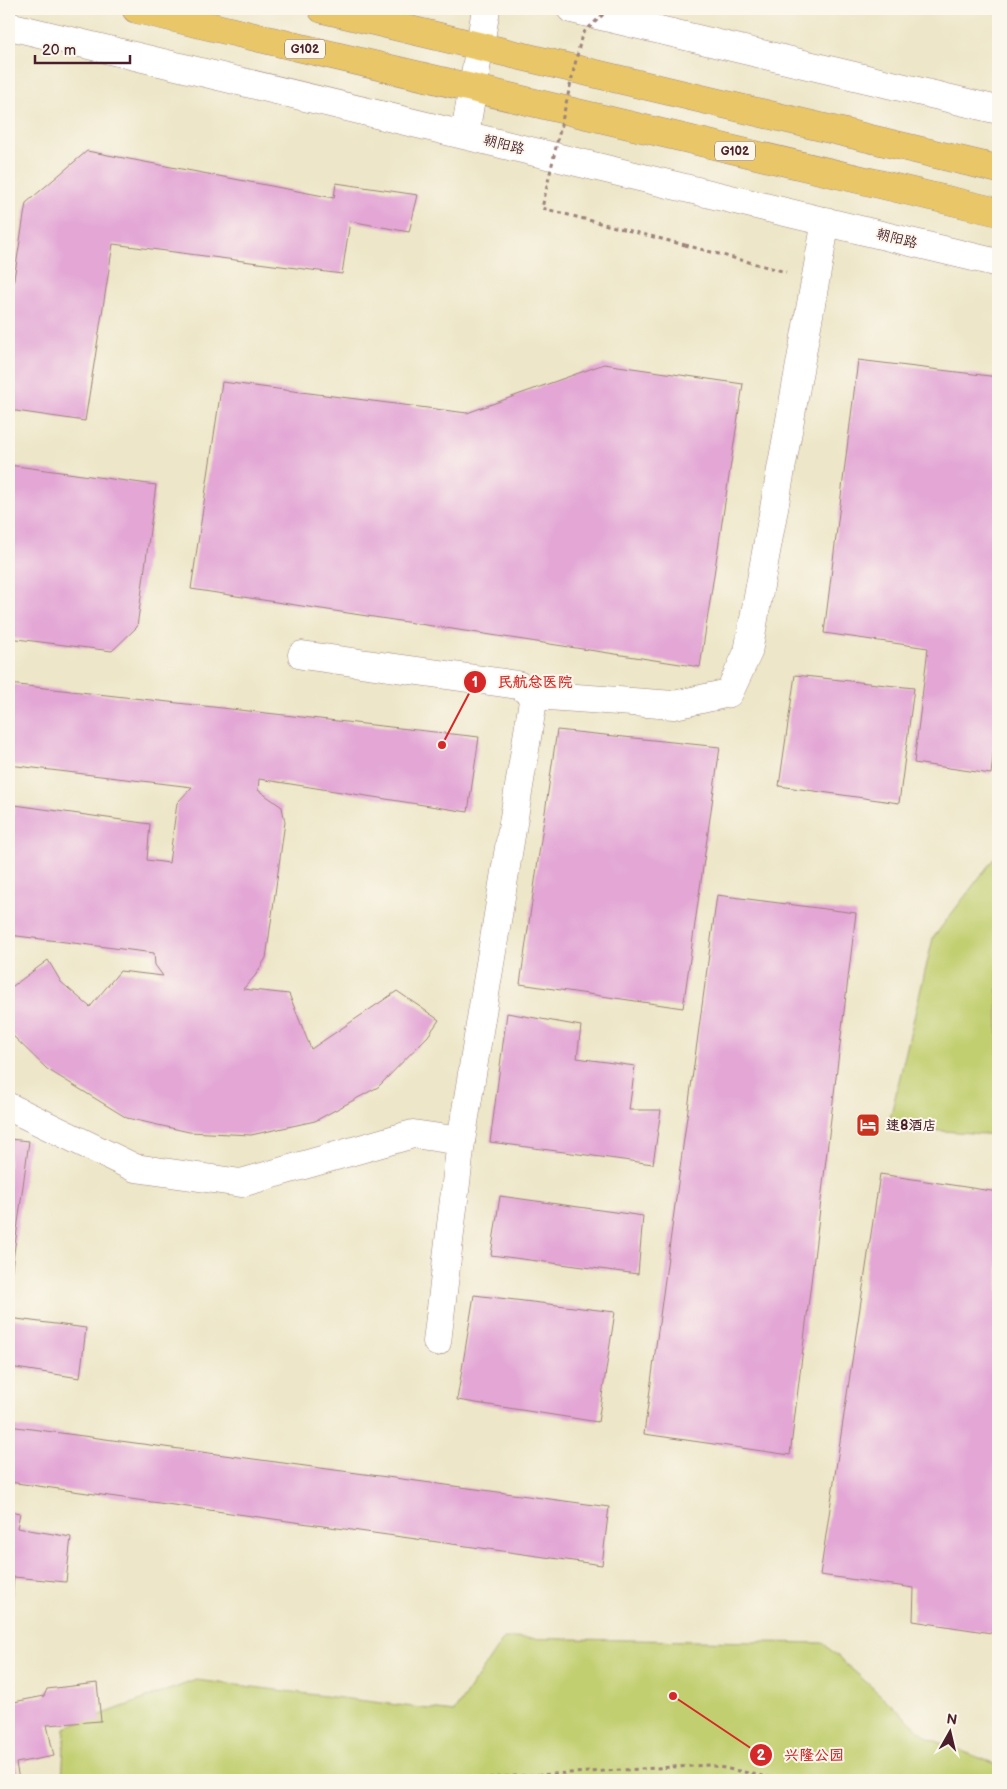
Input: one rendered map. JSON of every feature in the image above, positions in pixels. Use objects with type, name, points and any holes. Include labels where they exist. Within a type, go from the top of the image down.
[{"type":"highway","name":"G102","points":[[136,9],[998,212]]},
{"type":"highway","points":[[322,9],[998,169]]},
{"type":"street","points":[[465,134],[486,9]]},
{"type":"street","points":[[571,9],[998,110]]},
{"type":"street","name":"朝阳路","points":[[9,26],[998,263]]},
{"type":"street","points":[[302,655],[518,685],[534,694],[674,705],[729,693],[748,652],[826,221]]},
{"type":"street","points":[[437,1342],[460,1141],[534,694]]},
{"type":"street","points":[[9,1107],[135,1168],[241,1183],[413,1134],[460,1141]]},
{"type":"path","points":[[609,9],[582,34],[542,208],[685,244],[815,281]]},
{"type":"path","points":[[450,1780],[709,1765],[783,1780]]},
{"type":"green space","points":[[998,853],[998,1135],[888,1127],[933,938]]},
{"type":"green space","points":[[504,1638],[823,1643],[928,1738],[998,1765],[998,1780],[62,1780],[65,1728],[196,1680],[454,1712]]},
{"type":"building","points":[[87,151],[334,198],[336,183],[418,195],[409,232],[350,221],[342,274],[113,244],[85,421],[9,410],[9,310],[26,203]]},
{"type":"building","points":[[858,360],[998,377],[998,710],[991,774],[914,763],[928,648],[824,633]]},
{"type":"building","points":[[604,364],[743,384],[700,667],[191,589],[222,382],[467,413]]},
{"type":"building","points":[[9,465],[156,485],[137,627],[112,651],[9,638]]},
{"type":"building","points":[[795,675],[914,688],[899,803],[779,786]]},
{"type":"building","points":[[9,684],[479,737],[468,812],[259,779],[258,790],[282,807],[285,822],[266,958],[255,976],[243,989],[289,994],[311,1049],[397,991],[439,1020],[428,1036],[378,1087],[315,1121],[251,1135],[189,1132],[127,1118],[47,1069],[10,1033],[9,989],[48,960],[61,982],[90,1007],[120,971],[163,976],[155,965],[154,953],[9,935],[9,838],[15,805],[150,824],[147,860],[169,863],[177,803],[192,787],[9,765]]},
{"type":"building","points":[[557,730],[720,747],[683,1008],[520,984]]},
{"type":"building","points":[[717,895],[856,913],[790,1455],[644,1434]]},
{"type":"building","points":[[507,1013],[581,1026],[577,1058],[635,1066],[629,1110],[661,1110],[653,1164],[490,1142]]},
{"type":"building","points":[[9,1139],[29,1141],[10,1283],[9,1283]]},
{"type":"building","points":[[880,1174],[998,1192],[998,1634],[913,1621],[914,1588],[820,1575]]},
{"type":"building","points":[[500,1196],[643,1216],[638,1274],[491,1255]]},
{"type":"building","points":[[474,1295],[615,1312],[598,1422],[457,1400]]},
{"type":"building","points":[[9,1318],[86,1328],[80,1378],[9,1367]]},
{"type":"building","points":[[9,1426],[609,1507],[602,1565],[9,1482]]},
{"type":"building","points":[[9,1511],[20,1513],[17,1528],[71,1537],[66,1582],[14,1577],[10,1619],[9,1619]]},
{"type":"building","points":[[97,1683],[101,1721],[47,1725],[54,1756],[16,1763],[19,1780],[9,1780],[9,1703],[44,1696],[47,1689]]},
{"type":"place","name":"民航总医院","points":[[442,745]]},
{"type":"place","name":"速8酒店","points":[[868,1125]]},
{"type":"place","name":"兴隆公园","points":[[673,1696]]}]
